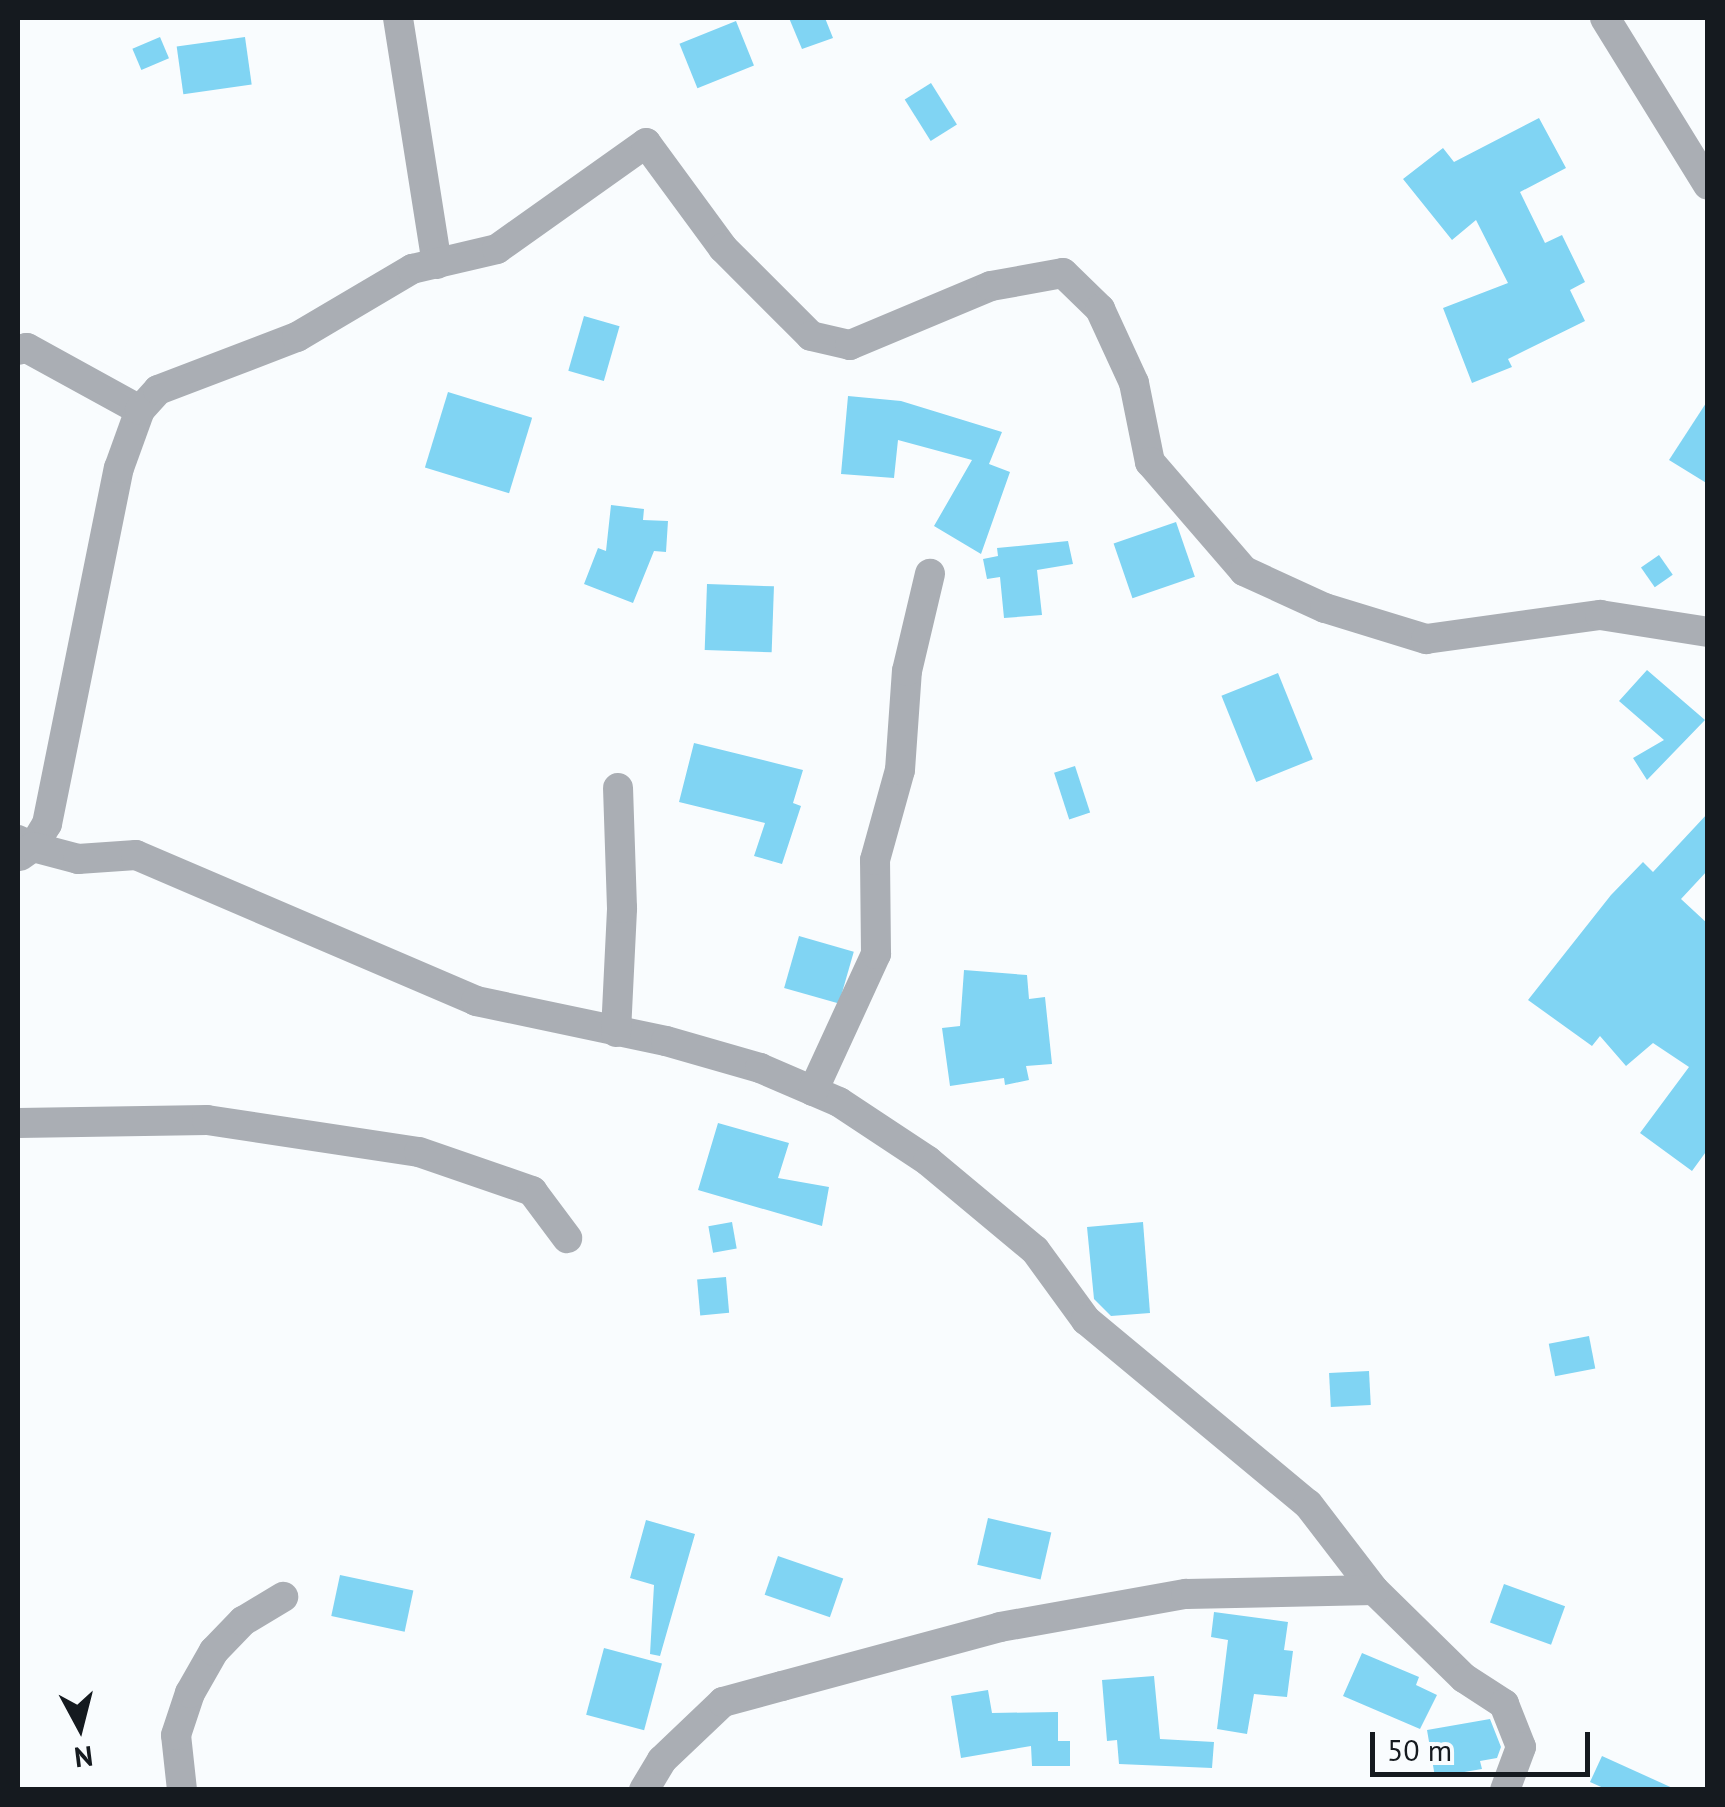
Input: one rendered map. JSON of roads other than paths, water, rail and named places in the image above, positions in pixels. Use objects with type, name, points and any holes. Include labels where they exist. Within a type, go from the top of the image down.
[{"type":"street","points":[[398,18],[436,264]]},
{"type":"street","points":[[1605,18],[1708,185]]},
{"type":"street","points":[[23,848],[47,824],[119,468],[140,410],[158,390],[298,337],[412,269],[498,249],[537,226],[646,142],[722,248],[811,336],[850,345],[992,286],[1064,273],[1100,309],[1127,368],[1150,462],[1244,571],[1276,586],[1426,638],[1600,615],[1708,632]]},
{"type":"street","points":[[18,350],[27,348],[140,410]]},
{"type":"street","points":[[813,1091],[876,954],[875,860],[900,770],[907,671],[930,574]]},
{"type":"street","points":[[616,1032],[618,788]]},
{"type":"street","points":[[23,848],[78,859],[136,855],[476,1001],[760,1068],[813,1091],[928,1161],[1035,1250],[1086,1320],[1308,1504],[1374,1590],[1464,1678],[1504,1704],[1521,1747],[1506,1790]]},
{"type":"street","points":[[18,1123],[207,1120],[419,1152],[532,1191],[566,1238]]},
{"type":"street","points":[[644,1790],[662,1760],[724,1702],[1000,1626],[1186,1594],[1374,1590]]},
{"type":"street","points":[[182,1790],[176,1736],[190,1693],[214,1651],[243,1622],[284,1597]]}]
